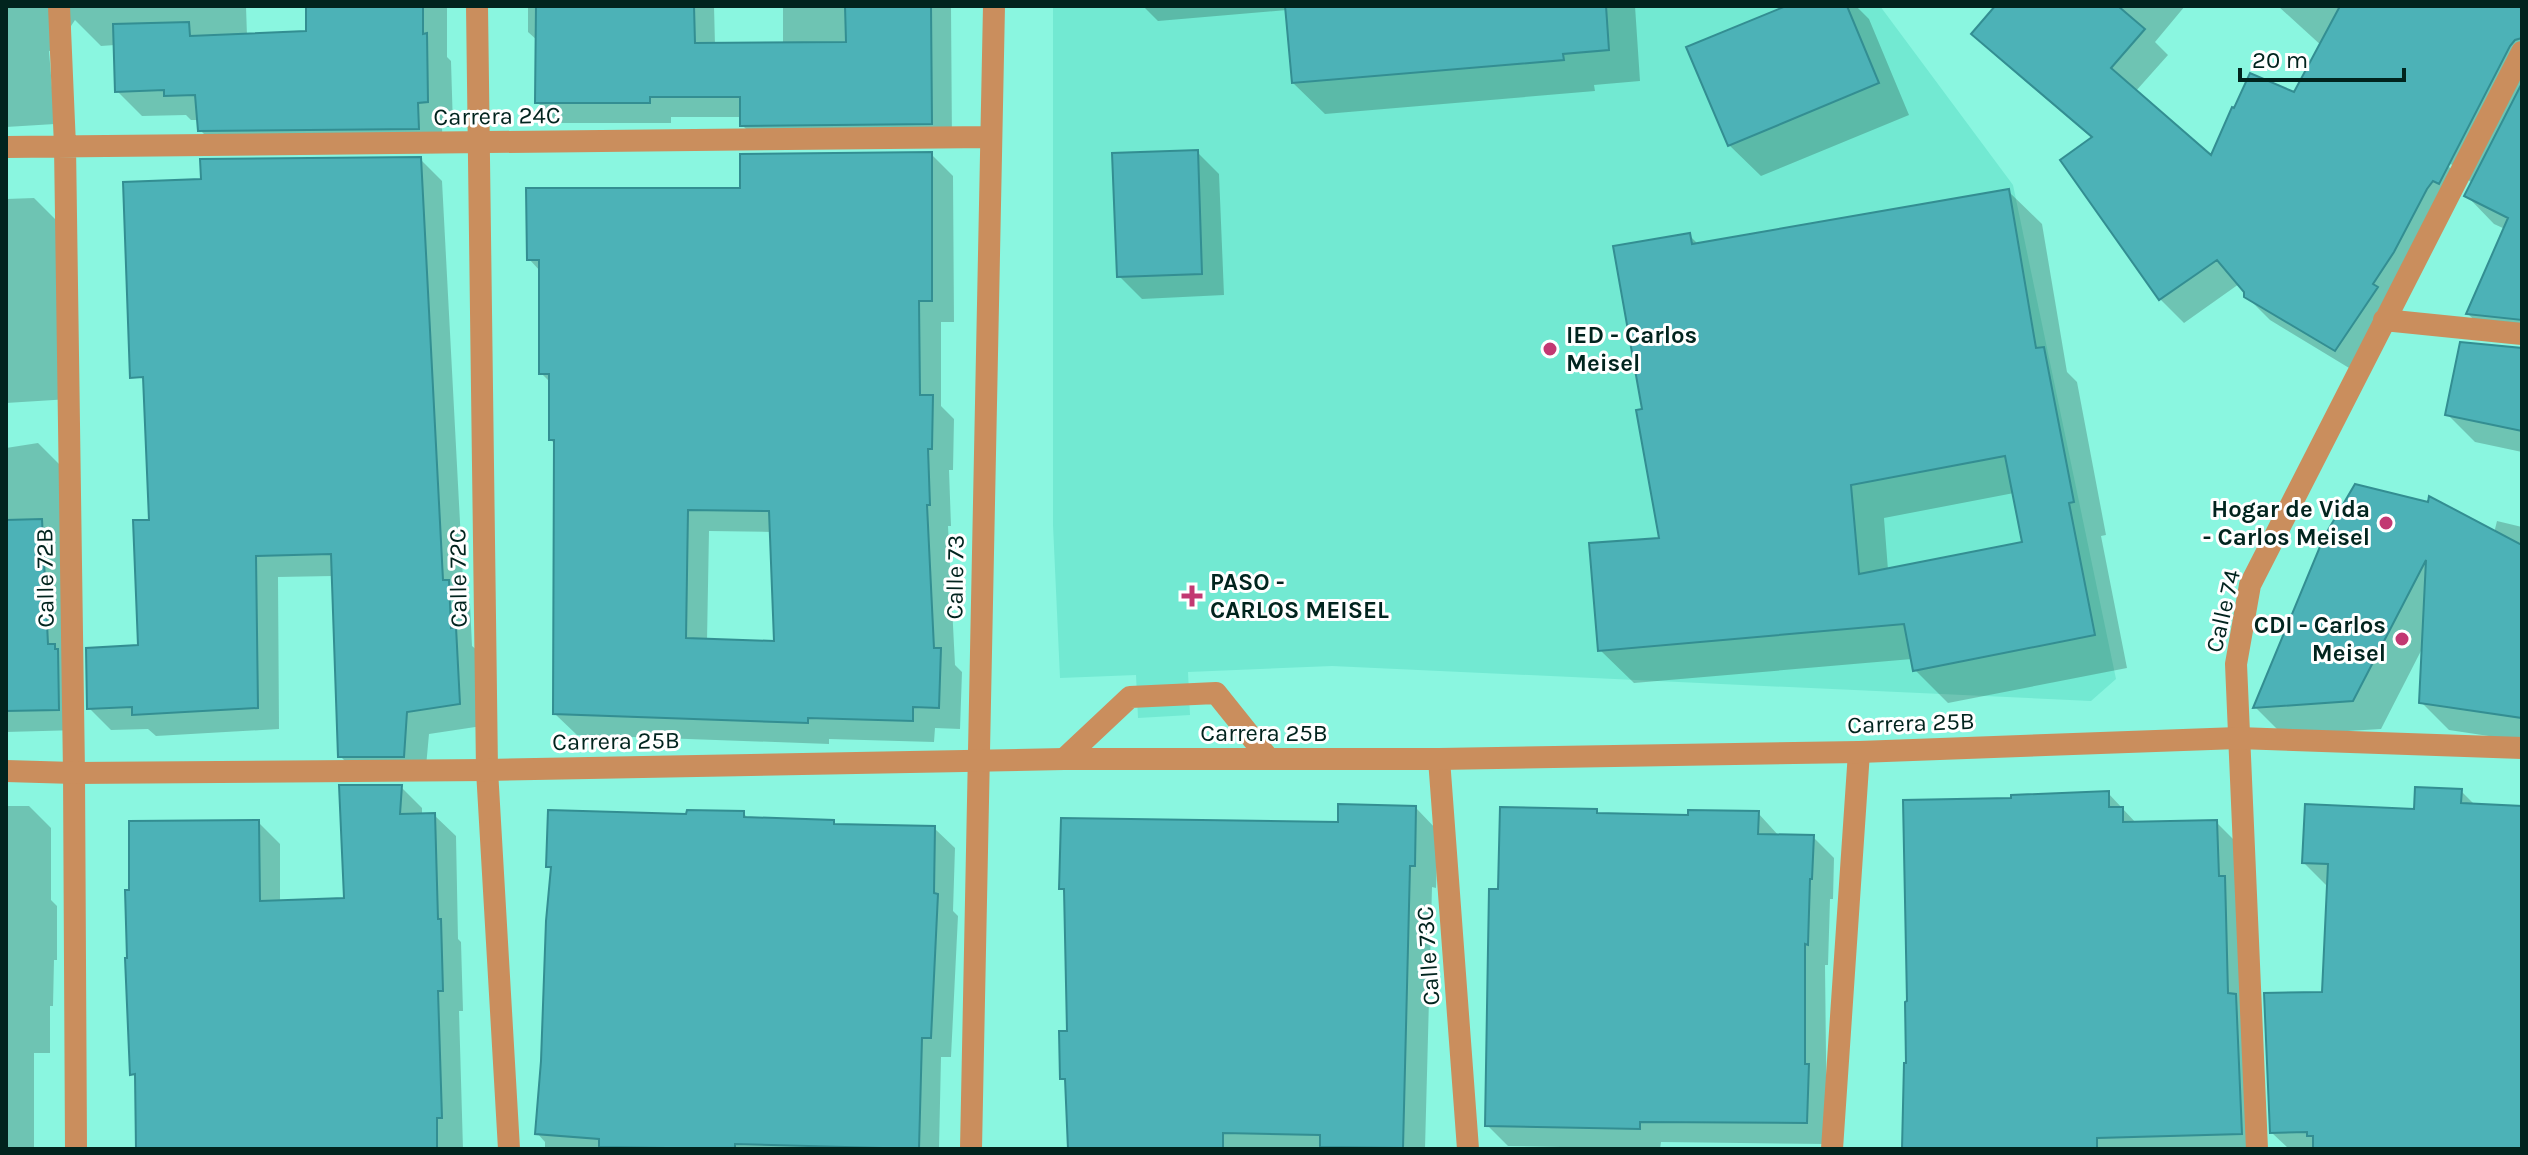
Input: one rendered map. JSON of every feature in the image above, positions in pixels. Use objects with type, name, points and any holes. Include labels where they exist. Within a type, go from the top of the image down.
[{"type":"street","name":"Calle 72B","points":[[59,6],[65,146],[76,1149]]},
{"type":"street","name":"Calle 72C","points":[[477,6],[487,770],[509,1149]]},
{"type":"street","name":"Calle 73","points":[[971,1149],[994,6]]},
{"type":"street","name":"Calle 74","points":[[2257,1149],[2236,664],[2250,585],[2522,52]]},
{"type":"street","name":"Carrera 24C","points":[[6,147],[989,137]]},
{"type":"street","points":[[2384,320],[2522,334]]},
{"type":"street","points":[[1064,759],[1130,697],[1216,693],[1269,759]]},
{"type":"street","name":"Carrera 25B","points":[[6,771],[487,770],[1064,759],[1439,759],[1859,752],[2238,738],[2522,748]]},
{"type":"street","points":[[1832,1149],[1859,752]]},
{"type":"street","name":"Calle 73C","points":[[1439,759],[1468,1149]]},
{"type":"shaded area","name":"IED - Carlos Meisel","points":[[1053,6],[1880,6],[2013,185],[2116,679],[2091,701],[1332,666],[1188,672],[1190,715],[1138,718],[1136,675],[1060,678],[1053,525]]},
{"type":"building","points":[[306,6],[423,6],[423,34],[427,33],[428,102],[418,103],[419,129],[198,131],[195,95],[164,96],[164,90],[115,92],[113,24],[189,22],[190,36],[306,31]]},
{"type":"building","points":[[536,6],[694,6],[695,43],[846,42],[845,6],[931,6],[932,124],[740,126],[740,97],[650,97],[650,103],[535,103]]},
{"type":"building","points":[[1285,6],[1606,6],[1609,50],[1563,54],[1564,60],[1292,83]]},
{"type":"building","points":[[1786,6],[1847,6],[1879,83],[1728,146],[1686,47]]},
{"type":"building","points":[[1995,6],[2118,6],[2145,29],[2111,68],[2211,155],[2250,73],[2294,92],[2340,6],[2522,6],[2522,38],[2510,46],[2439,184],[2433,181],[2427,189],[2394,252],[2373,284],[2378,287],[2335,351],[2244,297],[2244,292],[2217,260],[2159,300],[2060,160],[2092,137],[1971,34]]},
{"type":"building","points":[[2522,83],[2522,320],[2466,314],[2508,218],[2464,196]]},
{"type":"building","points":[[1198,150],[1202,274],[1117,277],[1112,153]]},
{"type":"building","points":[[932,152],[932,301],[919,301],[920,395],[933,395],[932,449],[928,449],[930,505],[927,505],[934,648],[941,648],[939,708],[913,707],[913,721],[808,718],[808,723],[553,714],[554,440],[549,440],[549,374],[539,374],[539,260],[527,260],[526,188],[740,188],[740,154]],"holes":[[[688,510],[769,511],[774,641],[686,638]]]},
{"type":"building","points":[[421,157],[443,580],[449,580],[451,628],[456,627],[460,704],[407,712],[404,757],[338,757],[331,554],[256,556],[258,708],[132,715],[132,707],[87,709],[86,648],[138,645],[133,520],[149,520],[143,377],[130,378],[123,182],[201,179],[200,159]]},
{"type":"building","points":[[2009,189],[2036,348],[2044,347],[2074,502],[2069,503],[2095,635],[1913,671],[1904,624],[1598,651],[1589,543],[1659,538],[1636,410],[1642,409],[1613,246],[1690,233],[1692,244]],"holes":[[[2005,456],[2022,542],[1859,574],[1851,485]]]},
{"type":"building","points":[[2460,342],[2522,348],[2522,431],[2445,415]]},
{"type":"building","name":"CDI - Carlos Meisel","points":[[2355,484],[2428,502],[2429,496],[2522,545],[2522,718],[2419,703],[2426,560],[2353,701],[2253,708],[2324,537]]},
{"type":"building","points":[[42,519],[48,644],[55,644],[55,649],[58,649],[59,710],[6,711],[6,520]]},
{"type":"building","points":[[339,785],[402,785],[400,814],[435,813],[443,991],[438,991],[442,1118],[437,1118],[437,1149],[136,1149],[135,1074],[130,1075],[125,958],[129,821],[259,820],[260,901],[344,898]]},
{"type":"building","points":[[2415,787],[2462,789],[2461,803],[2522,806],[2522,1149],[2313,1149],[2313,1136],[2307,1136],[2307,1132],[2270,1133],[2264,993],[2322,992],[2328,864],[2302,863],[2305,804],[2414,809]]},
{"type":"building","points":[[2109,791],[2109,807],[2123,807],[2123,822],[2217,820],[2219,876],[2225,876],[2228,993],[2236,994],[2242,1134],[2097,1138],[2097,1149],[1902,1149],[1907,1001],[1903,800],[2011,798],[2011,795]]},
{"type":"building","points":[[1338,804],[1416,806],[1415,866],[1410,866],[1403,1148],[1320,1147],[1320,1135],[1223,1133],[1223,1149],[1068,1149],[1065,1079],[1060,1079],[1059,1031],[1067,1031],[1064,889],[1059,889],[1061,818],[1338,822]]},
{"type":"building","points":[[1500,807],[1688,815],[1688,810],[1759,811],[1758,834],[1814,835],[1808,945],[1805,944],[1805,1064],[1809,1064],[1807,1123],[1640,1122],[1640,1129],[1485,1126],[1489,889],[1498,889]]},
{"type":"building","points":[[548,810],[686,814],[687,810],[744,811],[744,817],[834,820],[834,824],[935,826],[934,893],[938,894],[931,1038],[922,1038],[919,1149],[735,1144],[735,1149],[599,1147],[599,1139],[535,1134],[551,867],[546,867]]},
{"type":"place","name":"IED - Carlos Meisel","points":[[1550,349]]},
{"type":"place","name":"Hogar de Vida - Carlos Meisel","points":[[2386,523]]},
{"type":"place","name":"PASO - CARLOS MEISEL","points":[[1192,596]]},
{"type":"place","name":"CDI - Carlos Meisel","points":[[2402,639]]}]
